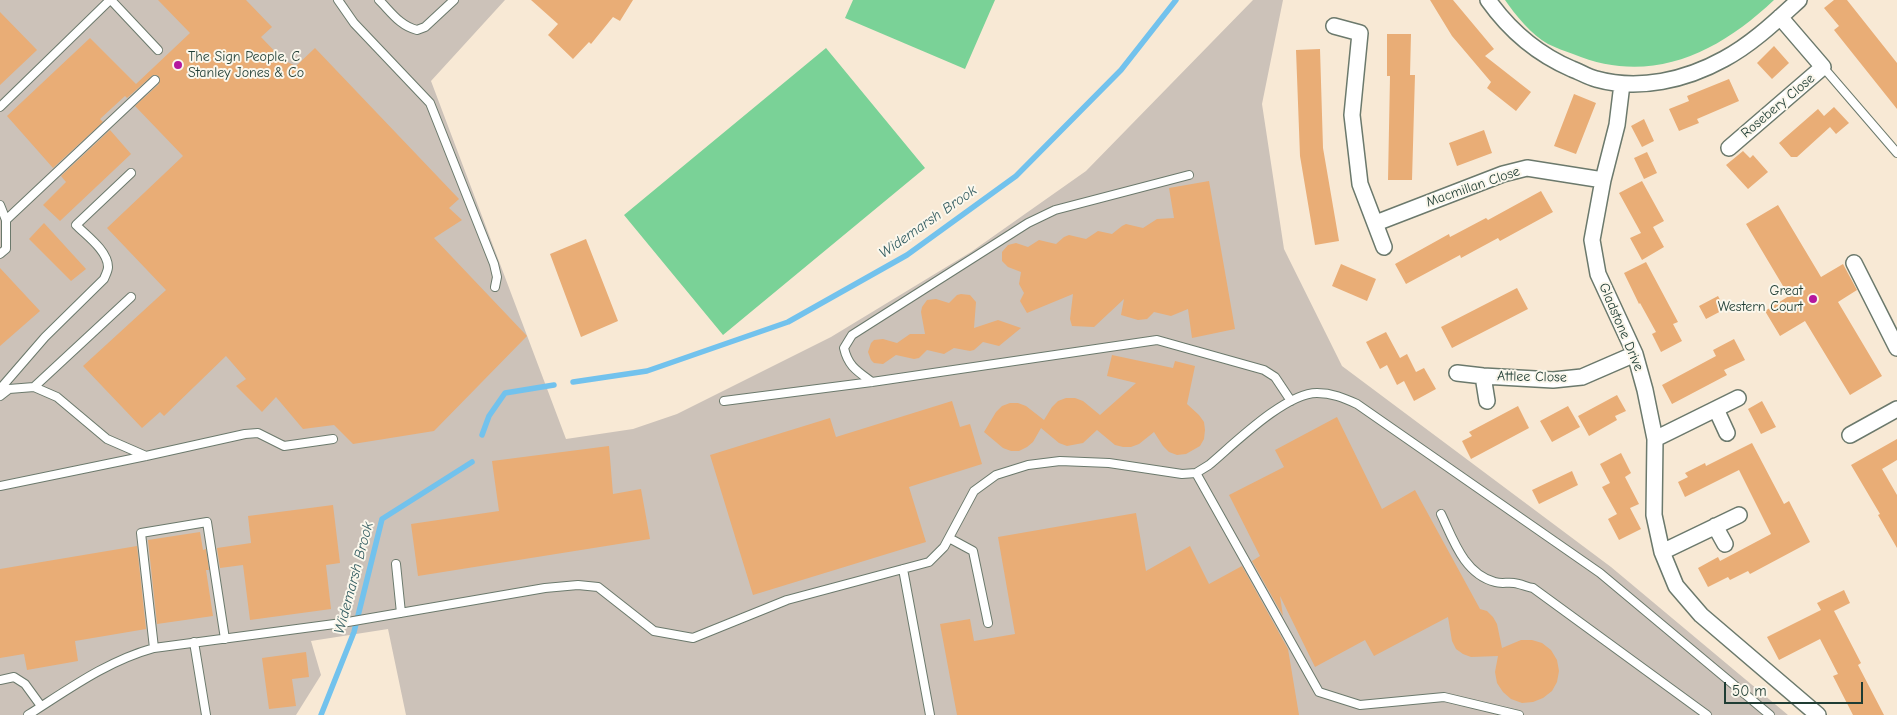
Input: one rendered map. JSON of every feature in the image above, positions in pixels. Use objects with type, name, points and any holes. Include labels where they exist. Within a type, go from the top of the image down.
[{"type":"street","points":[[1488,0],[1519,36],[1549,59],[1596,79],[1622,84],[1647,84],[1663,81],[1688,74],[1725,59],[1754,38],[1799,0]]},
{"type":"street","name":"Rosebery Close","points":[[1729,148],[1823,68],[1780,17]]},
{"type":"street","points":[[1334,26],[1360,33],[1352,115],[1360,184],[1384,247]]},
{"type":"street","name":"Gladstone Drive","points":[[1622,84],[1617,125],[1603,180],[1592,240],[1598,274],[1635,354],[1645,390],[1655,439],[1654,515],[1662,552],[1676,586],[1702,615],[1818,715]]},
{"type":"street","name":"Macmillan Close","points":[[1376,223],[1503,174],[1527,168],[1603,180]]},
{"type":"street","points":[[1854,263],[1897,348]]},
{"type":"street","name":"Attlee Close","points":[[1457,373],[1553,380],[1582,377],[1635,354]]},
{"type":"street","name":"Attlee Close","points":[[1483,376],[1487,401]]},
{"type":"street","points":[[1655,439],[1738,398]]},
{"type":"street","points":[[1716,409],[1727,433]]},
{"type":"street","points":[[1850,435],[1897,409]]},
{"type":"street","points":[[1662,552],[1740,515]]},
{"type":"street","points":[[1716,526],[1725,544]]},
{"type":"lane","points":[[0,107],[110,0],[158,50]]},
{"type":"lane","points":[[338,0],[354,23],[430,103],[494,264],[498,277],[495,287]]},
{"type":"lane","points":[[380,0],[396,19],[408,28],[417,30],[425,27],[454,0]]},
{"type":"lane","points":[[1823,68],[1897,152]]},
{"type":"lane","points":[[6,220],[155,80]]},
{"type":"lane","points":[[0,389],[45,337],[104,279],[108,268],[106,260],[100,249],[76,225],[131,173]]},
{"type":"lane","points":[[872,382],[858,372],[847,360],[844,348],[852,335],[1028,223],[1055,210],[1189,175]]},
{"type":"lane","points":[[0,205],[6,220],[6,249],[0,254]]},
{"type":"lane","points":[[34,387],[131,297]]},
{"type":"lane","points":[[724,401],[872,382],[1157,340],[1264,370],[1275,377],[1292,401]]},
{"type":"lane","points":[[0,396],[10,389],[34,387],[57,397],[107,439],[146,456]]},
{"type":"lane","points":[[28,715],[102,668],[132,654],[154,648],[342,623],[545,588],[578,585],[598,587],[654,630],[693,638],[787,600],[930,562],[944,547],[974,491],[996,475],[1028,465],[1060,461],[1109,463],[1182,474],[1196,472],[1209,465],[1281,406],[1315,393],[1333,394],[1357,404],[1600,573],[1770,715]]},
{"type":"lane","points":[[0,486],[245,434],[258,433],[284,446],[333,439]]},
{"type":"lane","points":[[1196,472],[1319,692],[1360,705],[1444,697],[1519,715]]},
{"type":"lane","points":[[1441,514],[1461,557],[1470,567],[1485,578],[1496,583],[1514,582],[1533,588],[1707,715]]},
{"type":"lane","points":[[154,648],[140,533],[207,522],[226,639]]},
{"type":"lane","points":[[949,538],[973,551],[988,622]]},
{"type":"lane","points":[[396,564],[401,613]]},
{"type":"lane","points":[[903,569],[930,715]]},
{"type":"lane","points":[[194,642],[206,715]]},
{"type":"lane","points":[[0,680],[14,678],[25,684],[41,706]]},
{"type":"shaded area","points":[[0,0],[505,0],[431,81],[566,439],[633,429],[677,414],[831,337],[971,252],[1086,171],[1253,0],[1283,0],[1262,104],[1284,249],[1342,366],[1611,567],[1788,715],[406,715],[388,629],[311,641],[321,675],[296,715],[0,715]]},
{"type":"green space","points":[[853,0],[995,0],[965,69],[845,18]]},
{"type":"green space","points":[[1505,0],[1774,0],[1729,36],[1706,49],[1681,59],[1655,65],[1629,67],[1601,63],[1548,44],[1524,24]]},
{"type":"green space","points":[[826,48],[925,168],[723,335],[624,215]]},
{"type":"building","points":[[158,0],[246,0],[272,27],[261,37],[283,60],[296,66],[315,48],[459,199],[449,208],[462,220],[434,238],[527,336],[434,431],[353,444],[334,425],[303,429],[276,397],[262,412],[236,386],[246,379],[226,356],[164,416],[160,412],[142,428],[83,366],[166,290],[107,228],[183,156],[135,106],[159,84],[160,78],[157,75],[153,75],[127,98],[125,96],[100,119],[103,122],[53,168],[7,116],[90,38],[136,84],[190,33]]},
{"type":"building","points":[[531,0],[633,0],[620,21],[613,17],[591,44],[589,42],[573,59],[548,35],[558,24]]},
{"type":"building","points":[[1430,0],[1453,0],[1494,49],[1485,56],[1531,92],[1516,111],[1487,88],[1491,82],[1452,36]]},
{"type":"building","points":[[1834,0],[1847,0],[1897,63],[1897,109],[1834,30],[1839,26],[1824,8]]},
{"type":"building","points":[[0,12],[37,50],[0,85]]},
{"type":"building","points":[[1387,34],[1411,34],[1410,75],[1415,75],[1412,180],[1388,180],[1390,76],[1387,76]]},
{"type":"building","points":[[1774,46],[1789,63],[1772,79],[1757,63]]},
{"type":"building","points":[[1320,49],[1323,148],[1339,241],[1315,245],[1300,156],[1296,50]]},
{"type":"building","points":[[1729,79],[1739,101],[1697,119],[1699,123],[1679,131],[1669,109],[1689,101],[1687,96]]},
{"type":"building","points":[[1574,94],[1596,103],[1576,154],[1554,146]]},
{"type":"building","points":[[1834,107],[1849,123],[1836,134],[1830,127],[1797,157],[1791,157],[1779,143],[1818,109],[1824,116]]},
{"type":"building","points":[[1644,119],[1654,141],[1642,147],[1631,126]]},
{"type":"building","points":[[110,130],[131,154],[60,221],[43,205],[66,182],[61,176]]},
{"type":"building","points":[[1484,130],[1492,153],[1457,166],[1449,143]]},
{"type":"building","points":[[1743,151],[1750,158],[1753,155],[1768,172],[1748,189],[1726,165]]},
{"type":"building","points":[[1647,152],[1657,173],[1644,179],[1634,158]]},
{"type":"building","points":[[1209,181],[1235,329],[1192,338],[1188,309],[1171,316],[1154,312],[1147,319],[1138,320],[1121,315],[1124,299],[1094,327],[1072,326],[1070,319],[1073,294],[1027,313],[1020,301],[1024,293],[1019,284],[1021,272],[1008,267],[1002,261],[1002,252],[1008,245],[1016,243],[1028,247],[1039,240],[1056,244],[1069,235],[1086,239],[1098,231],[1112,234],[1126,224],[1143,228],[1157,219],[1174,218],[1169,188]]},
{"type":"building","points":[[1642,181],[1664,221],[1653,227],[1664,247],[1642,260],[1630,238],[1641,233],[1619,193]]},
{"type":"building","points":[[1541,191],[1553,212],[1500,241],[1498,238],[1461,258],[1460,255],[1406,284],[1395,264],[1449,234],[1450,237],[1486,218],[1488,220]]},
{"type":"building","name":"Great Western Court","points":[[1778,205],[1821,277],[1843,264],[1857,290],[1838,302],[1882,376],[1850,395],[1805,321],[1780,336],[1765,311],[1789,296],[1746,224]]},
{"type":"building","points":[[44,223],[86,269],[71,281],[29,239]]},
{"type":"building","points":[[586,239],[618,321],[581,337],[550,254]]},
{"type":"building","points":[[1646,262],[1678,322],[1673,324],[1682,341],[1661,352],[1652,334],[1656,332],[1639,304],[1624,273]]},
{"type":"building","points":[[1341,264],[1376,279],[1367,301],[1332,286]]},
{"type":"building","points":[[0,268],[40,311],[0,346]]},
{"type":"building","points":[[1517,288],[1528,309],[1452,348],[1441,327]]},
{"type":"building","points":[[957,295],[970,295],[976,302],[974,328],[998,320],[1021,328],[999,346],[983,342],[970,351],[954,348],[944,354],[927,350],[919,358],[914,359],[896,355],[883,364],[874,363],[871,360],[868,352],[874,340],[883,339],[897,343],[910,334],[925,334],[921,312],[927,300],[936,299],[949,303]]},
{"type":"building","points":[[1718,296],[1725,309],[1706,319],[1699,306]]},
{"type":"building","points":[[1386,332],[1400,358],[1407,354],[1416,372],[1424,368],[1436,389],[1414,401],[1404,381],[1397,385],[1387,365],[1380,369],[1366,342]]},
{"type":"building","points":[[1734,339],[1745,360],[1724,370],[1727,375],[1672,404],[1662,385],[1716,356],[1713,350]]},
{"type":"building","points":[[1112,355],[1173,368],[1175,361],[1195,366],[1187,404],[1204,422],[1204,439],[1200,446],[1186,454],[1177,455],[1169,452],[1163,446],[1154,432],[1139,444],[1123,447],[1115,445],[1097,430],[1083,443],[1067,446],[1059,443],[1041,428],[1033,442],[1027,447],[1019,451],[1011,451],[1003,448],[984,432],[996,412],[1002,406],[1010,403],[1026,406],[1044,420],[1058,401],[1066,398],[1075,398],[1083,401],[1100,415],[1136,383],[1107,376]]},
{"type":"building","points":[[1617,395],[1626,411],[1615,416],[1617,420],[1589,436],[1578,416]]},
{"type":"building","points":[[952,401],[960,427],[970,424],[982,464],[909,487],[926,542],[753,595],[710,455],[830,418],[836,437]]},
{"type":"building","points":[[1762,401],[1776,427],[1761,434],[1748,409]]},
{"type":"building","points":[[1518,406],[1529,428],[1471,459],[1462,441],[1472,436],[1469,432]]},
{"type":"building","points":[[1568,406],[1580,427],[1552,442],[1540,421]]},
{"type":"building","points":[[1337,417],[1382,509],[1415,490],[1480,609],[1487,611],[1497,624],[1502,648],[1521,640],[1532,640],[1542,643],[1551,650],[1557,660],[1559,671],[1557,682],[1552,691],[1543,698],[1533,702],[1522,703],[1511,699],[1497,683],[1495,672],[1498,656],[1471,657],[1456,649],[1452,641],[1448,617],[1374,656],[1365,640],[1315,667],[1280,596],[1283,616],[1252,561],[1260,556],[1229,495],[1284,467],[1275,450]]},
{"type":"building","points":[[1897,439],[1897,460],[1882,469],[1897,495],[1897,548],[1878,515],[1880,514],[1851,465]]},
{"type":"building","points":[[1752,443],[1784,504],[1789,501],[1810,542],[1750,574],[1748,571],[1730,580],[1728,577],[1708,587],[1698,568],[1718,557],[1720,561],[1771,534],[1739,470],[1685,497],[1678,482],[1688,477],[1685,473],[1705,463],[1706,466]]},
{"type":"building","points":[[609,446],[613,494],[641,489],[650,539],[418,576],[411,524],[499,511],[492,461]]},
{"type":"building","points":[[1621,453],[1631,473],[1625,477],[1639,504],[1630,508],[1641,529],[1619,540],[1608,519],[1617,514],[1602,487],[1610,483],[1600,464]]},
{"type":"building","points":[[1572,471],[1578,485],[1539,504],[1532,490]]},
{"type":"building","points":[[333,505],[340,563],[326,565],[331,609],[250,620],[243,565],[220,568],[217,548],[251,543],[248,516]]},
{"type":"building","points":[[1136,513],[1146,571],[1190,546],[1209,584],[1242,566],[1288,649],[1299,715],[957,715],[940,624],[970,619],[974,641],[1015,634],[998,537]]},
{"type":"building","points":[[200,532],[203,550],[206,549],[209,570],[206,570],[213,616],[157,624],[148,540]]},
{"type":"building","points":[[137,546],[146,629],[75,641],[78,661],[27,670],[24,654],[0,658],[0,569]]},
{"type":"building","points":[[1844,590],[1850,603],[1834,611],[1861,663],[1858,665],[1884,715],[1853,715],[1833,676],[1838,674],[1820,639],[1779,660],[1767,637],[1821,610],[1817,603]]},
{"type":"building","points":[[306,652],[309,677],[292,679],[296,706],[269,709],[262,658]]},
{"type":"waterway","name":"Widemarsh Brook","points":[[573,382],[647,371],[788,322],[907,255],[1016,176],[1121,70],[1176,0]]},
{"type":"waterway","name":"Widemarsh Brook","points":[[482,435],[489,416],[505,393],[554,385]]},
{"type":"waterway","name":"Widemarsh Brook","points":[[321,715],[354,632],[382,519],[472,462]]},
{"type":"place","name":"The Sign People, C Stanley Jones & Co","points":[[178,65]]},
{"type":"place","name":"Great Western Court","points":[[1813,299]]}]
